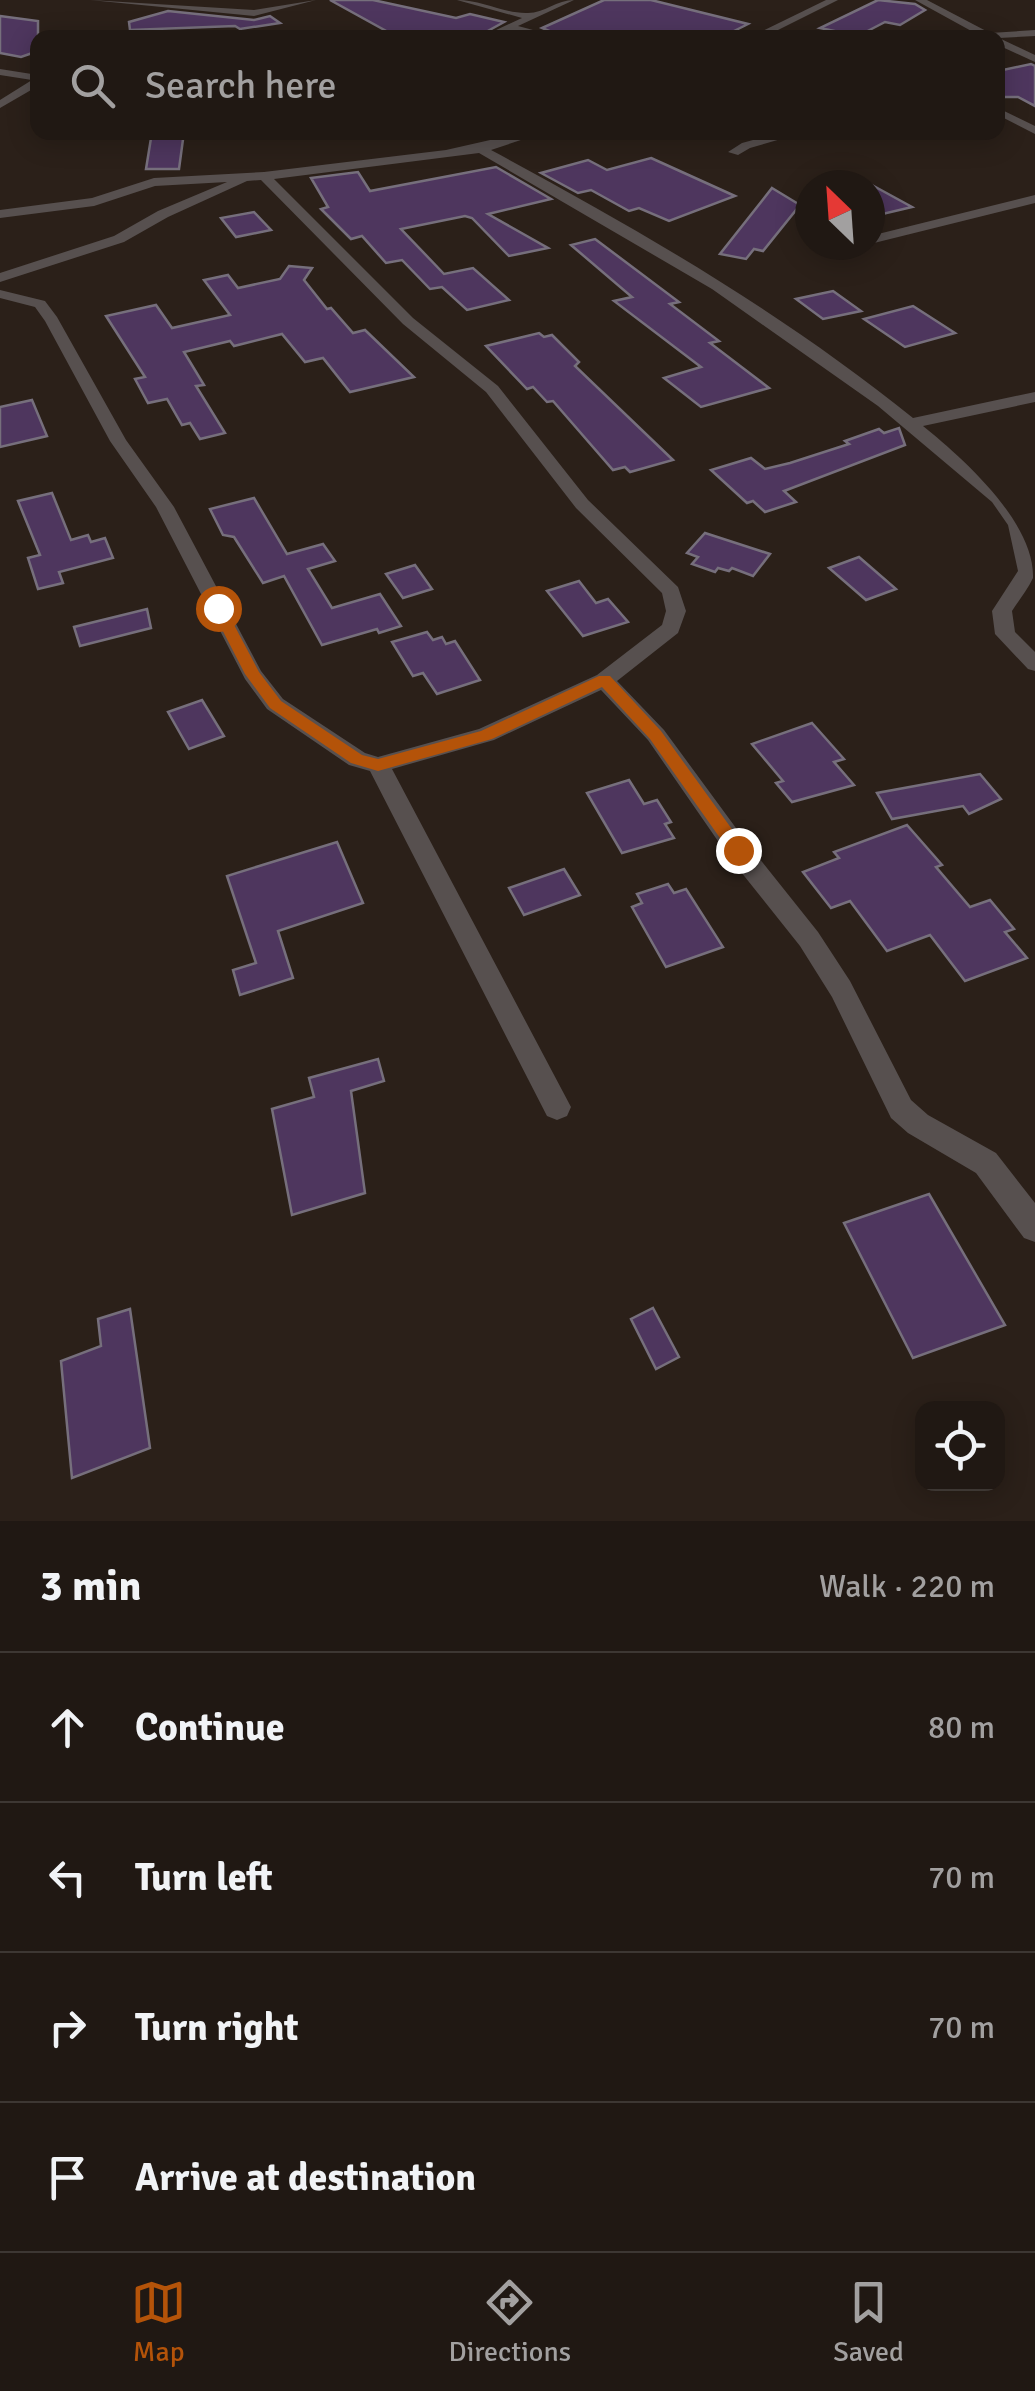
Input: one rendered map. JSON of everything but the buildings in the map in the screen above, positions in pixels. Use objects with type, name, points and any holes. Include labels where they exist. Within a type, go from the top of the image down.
[{"type":"street","points":[[95,0],[254,12],[312,0]]},
{"type":"street","points":[[462,0],[531,17]]},
{"type":"street","points":[[501,30],[569,0]]},
{"type":"street","points":[[770,30],[833,0]]},
{"type":"street","points":[[920,0],[978,30]]},
{"type":"street","points":[[508,27],[522,30]]},
{"type":"street","points":[[1005,37],[1035,33]]},
{"type":"street","points":[[1005,44],[1035,59]]},
{"type":"street","points":[[0,72],[30,78]]},
{"type":"street","points":[[0,105],[30,85]]},
{"type":"street","points":[[1005,116],[1035,132]]},
{"type":"street","points":[[0,214],[94,202],[154,182],[264,176],[480,150],[513,140]]},
{"type":"street","points":[[734,152],[764,140]]},
{"type":"street","points":[[480,150],[653,243],[911,424],[988,490],[1014,520],[1032,569],[1002,611],[1006,634],[1035,664]]},
{"type":"street","points":[[0,294],[40,304],[52,320],[118,441],[165,507],[252,674],[275,704],[357,759],[378,765],[486,735],[604,680],[671,628],[676,611],[671,590],[582,504],[535,450],[492,390],[408,321],[264,176]]},
{"type":"street","points":[[0,278],[118,239],[164,214],[239,184],[244,177]]},
{"type":"street","points":[[885,236],[1035,199]]},
{"type":"street","points":[[911,424],[1035,398]]},
{"type":"street","points":[[604,680],[656,735],[738,850],[809,939],[841,990],[901,1109],[918,1124],[986,1163],[1035,1227]]},
{"type":"street","points":[[378,765],[557,1108]]},
{"type":"route","points":[[218,608],[252,674],[275,704],[357,759],[378,765],[486,735],[604,680],[656,735],[738,850]]}]
